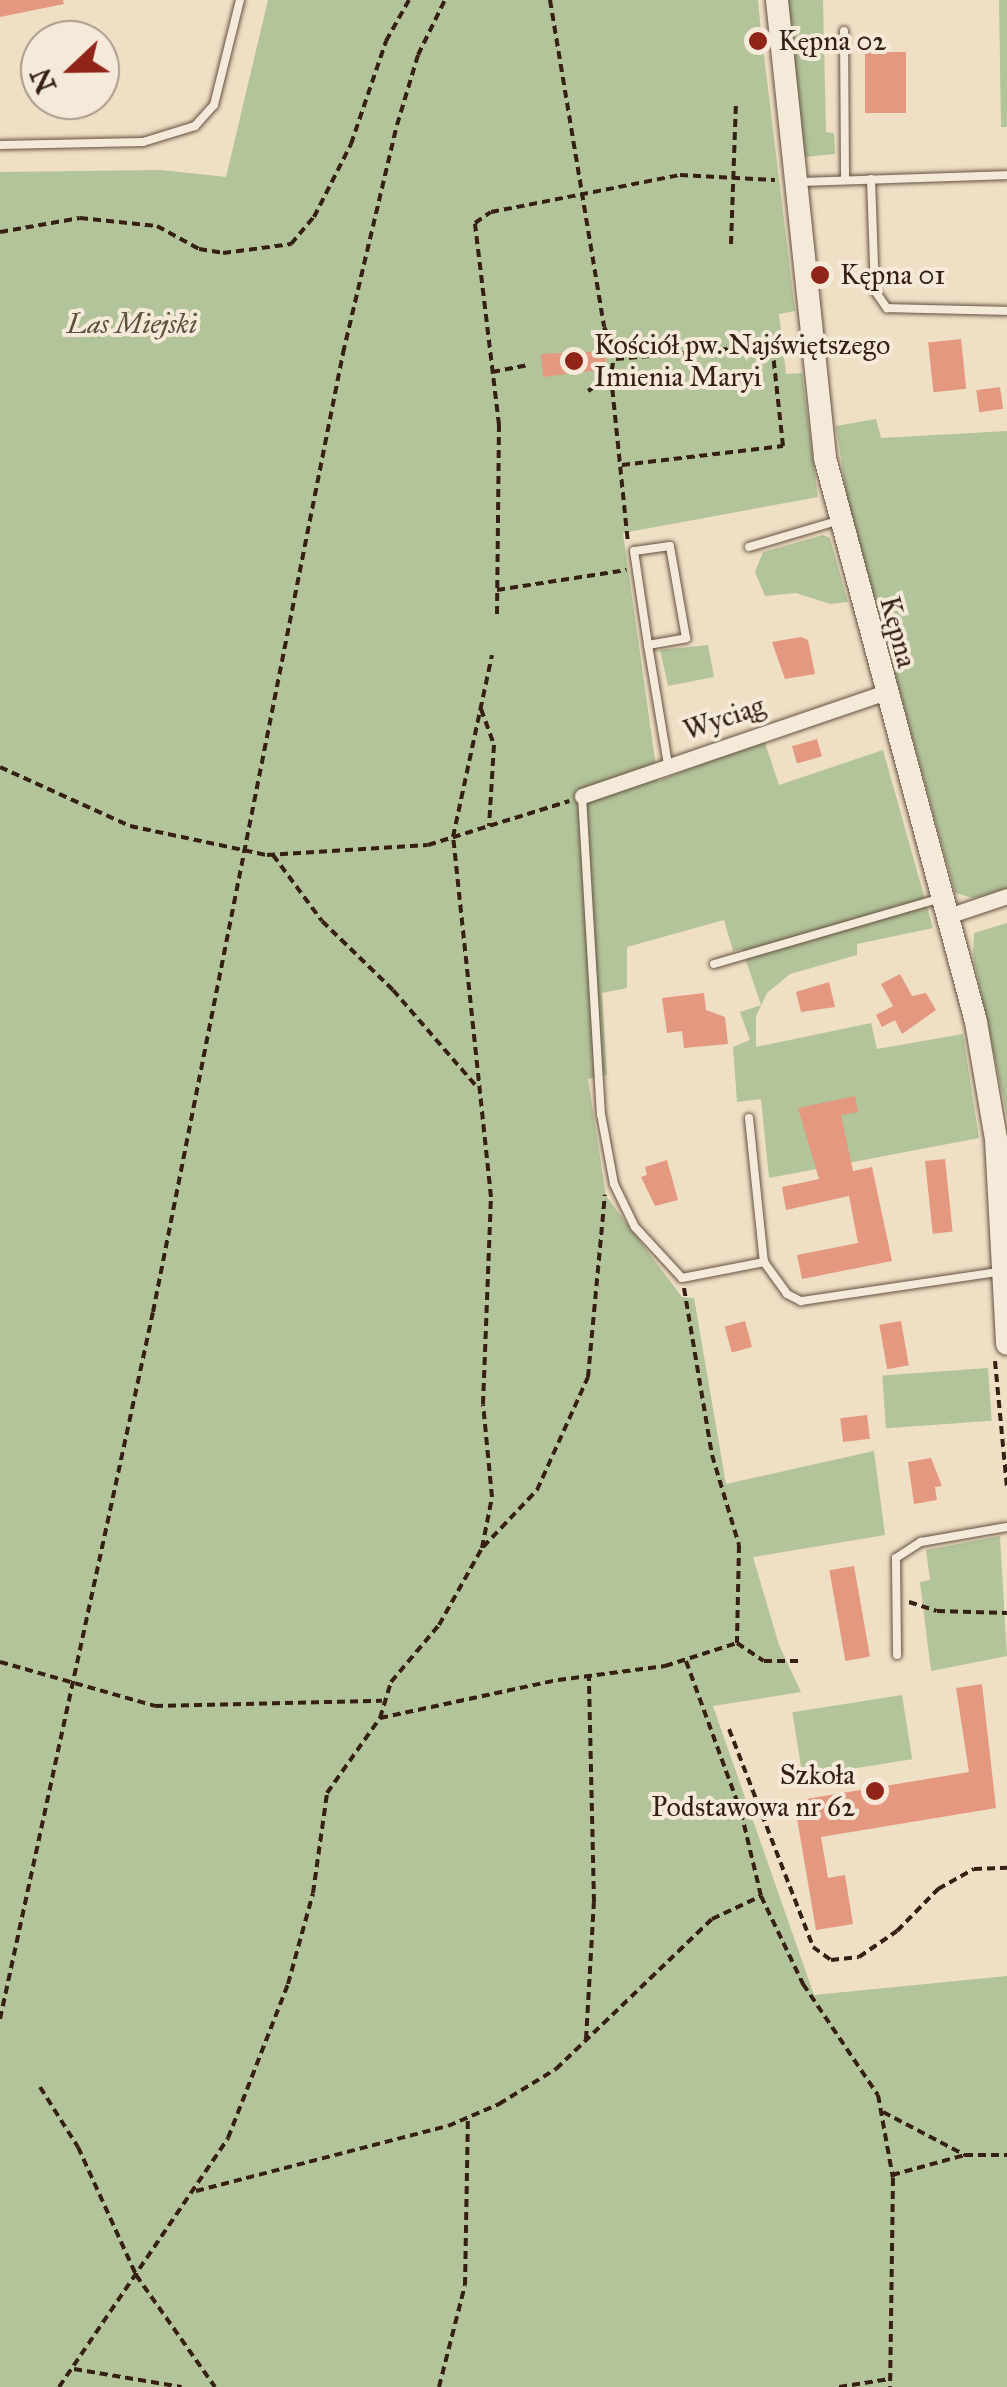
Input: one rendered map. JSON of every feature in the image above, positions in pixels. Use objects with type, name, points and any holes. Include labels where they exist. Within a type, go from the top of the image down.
[{"type":"street","name":"Kępna","points":[[777,0],[787,181],[838,520],[976,1022],[996,1140],[1001,1346]]},
{"type":"street","name":"Wyciąg","points":[[582,796],[883,693]]},
{"type":"street","points":[[945,907],[1007,896]]},
{"type":"lane","points":[[0,144],[160,140],[195,126],[214,106],[240,0]]},
{"type":"lane","points":[[844,31],[845,180]]},
{"type":"lane","points":[[787,181],[1007,175]]},
{"type":"lane","points":[[871,179],[876,291],[887,308],[1007,311]]},
{"type":"lane","points":[[749,547],[838,520]]},
{"type":"lane","points":[[648,644],[686,638],[670,546],[634,551],[648,644],[668,765]]},
{"type":"lane","points":[[582,796],[601,1114],[614,1184],[634,1226],[666,1265],[687,1278],[764,1262]]},
{"type":"lane","points":[[714,964],[945,907]]},
{"type":"lane","points":[[748,1118],[764,1262],[773,1279],[801,1301],[1002,1272]]},
{"type":"lane","points":[[897,1655],[892,1568],[904,1552],[1007,1527]]},
{"type":"path","points":[[0,232],[80,218],[158,226],[199,249],[223,253],[290,244],[314,217],[350,144],[386,40],[409,0]]},
{"type":"path","points":[[0,2020],[153,1312],[343,353],[397,125],[418,55],[446,0]]},
{"type":"path","points":[[550,0],[604,327],[616,359],[611,376],[627,542],[634,551]]},
{"type":"path","points":[[730,244],[736,102]]},
{"type":"path","points":[[497,614],[500,444],[475,223],[492,212],[680,175],[787,181]]},
{"type":"path","points":[[596,347],[612,345]]},
{"type":"path","points":[[616,359],[772,345],[796,352]]},
{"type":"path","points":[[620,465],[783,446],[772,345]]},
{"type":"path","points":[[492,372],[528,365]]},
{"type":"path","points":[[588,391],[611,376]]},
{"type":"path","points":[[497,590],[629,570]]},
{"type":"path","points":[[482,1548],[492,1497],[483,1404],[491,1197],[453,837],[492,654]]},
{"type":"path","points":[[480,708],[494,744],[489,826]]},
{"type":"path","points":[[0,767],[130,826],[242,853],[273,855],[428,846],[582,796]]},
{"type":"path","points":[[273,855],[322,921],[394,990],[477,1088]]},
{"type":"path","points":[[59,2387],[196,2192],[228,2138],[288,1984],[312,1893],[327,1793],[380,1718],[382,1701],[439,1625],[482,1548],[537,1490],[588,1378],[600,1207],[614,1184]]},
{"type":"path","points":[[687,1278],[712,1455],[740,1545],[737,1643]]},
{"type":"path","points":[[1001,1346],[1007,1487]]},
{"type":"path","points":[[894,1602],[1007,1613]]},
{"type":"path","points":[[737,1643],[764,1661],[799,1661]]},
{"type":"path","points":[[380,1718],[589,1676],[686,1661],[737,1643]]},
{"type":"path","points":[[686,1661],[741,1812],[762,1896],[803,1984],[870,2082],[882,2112],[892,2174],[890,2387]]},
{"type":"path","points":[[0,1662],[70,1686],[155,1706],[382,1701]]},
{"type":"path","points":[[586,2039],[594,1902],[589,1676]]},
{"type":"path","points":[[729,1729],[813,1947],[831,1960],[860,1957],[938,1890],[974,1869],[1007,1868]]},
{"type":"path","points":[[196,2192],[468,2117],[556,2068],[680,1945],[712,1919],[762,1896]]},
{"type":"path","points":[[40,2087],[78,2146],[136,2274],[214,2387]]},
{"type":"path","points":[[882,2112],[965,2155]]},
{"type":"path","points":[[439,2387],[465,2285],[468,2117]]},
{"type":"path","points":[[892,2174],[965,2155],[1007,2155]]},
{"type":"path","points":[[71,2369],[182,2387]]},
{"type":"path","points":[[839,2387],[889,2379]]},
{"type":"green space","name":"Las Miejski","points":[[268,0],[758,0],[761,32],[754,34],[756,48],[763,47],[795,311],[779,314],[786,374],[802,373],[818,497],[623,533],[658,781],[764,740],[779,785],[883,750],[933,928],[857,944],[857,955],[790,974],[767,993],[756,1016],[756,1047],[871,1023],[877,1049],[963,1034],[979,1138],[769,1178],[761,1099],[737,1102],[733,1047],[750,1040],[740,1012],[761,1005],[742,949],[733,951],[724,920],[627,947],[627,988],[602,993],[607,1075],[588,1079],[606,1196],[682,1297],[694,1298],[726,1484],[874,1451],[885,1535],[753,1557],[779,1645],[801,1692],[713,1706],[814,1995],[1007,1976],[1007,2387],[0,2387],[0,172],[161,170],[226,177]]},
{"type":"green space","points":[[788,0],[823,0],[826,132],[834,133],[835,154],[805,157]]},
{"type":"green space","points":[[999,0],[1007,0],[1007,127],[1001,127]]},
{"type":"green space","points":[[876,419],[881,438],[1007,431],[1007,889],[973,898],[955,893],[847,498],[836,426]]},
{"type":"green space","points":[[823,535],[830,538],[848,602],[830,604],[796,593],[765,596],[755,572],[763,552]]},
{"type":"green space","points":[[708,645],[714,677],[668,686],[660,650]]},
{"type":"green space","points":[[1007,923],[1007,1116],[973,956],[974,933]]},
{"type":"green space","points":[[988,1368],[992,1421],[886,1428],[882,1375]]},
{"type":"green space","points":[[1000,1536],[1007,1656],[931,1671],[920,1582],[930,1580],[926,1550]]},
{"type":"green space","points":[[902,1695],[912,1759],[803,1777],[792,1712]]},
{"type":"building","points":[[0,0],[63,0],[64,4],[0,17]]},
{"type":"building","points":[[865,52],[906,52],[906,113],[865,113]]},
{"type":"building","points":[[961,339],[966,389],[933,392],[928,342]]},
{"type":"building","name":"Kościół pw. Najświętszego Imienia Maryi","points":[[605,351],[607,369],[543,377],[541,354]]},
{"type":"building","points":[[1000,387],[1003,409],[979,412],[976,390]]},
{"type":"building","points":[[801,637],[808,640],[815,674],[785,679],[772,642]]},
{"type":"building","points":[[817,739],[822,756],[797,763],[792,746]]},
{"type":"building","points":[[900,974],[912,996],[926,993],[936,1010],[902,1034],[895,1020],[882,1027],[876,1015],[893,1006],[881,984]]},
{"type":"building","points":[[829,982],[835,1007],[801,1012],[796,992]]},
{"type":"building","points":[[704,993],[706,1010],[725,1017],[728,1044],[684,1048],[682,1031],[667,1033],[662,998]]},
{"type":"building","points":[[855,1096],[858,1112],[841,1115],[853,1171],[872,1167],[892,1261],[802,1279],[797,1255],[858,1243],[849,1196],[786,1210],[782,1187],[819,1179],[798,1108]]},
{"type":"building","points":[[945,1159],[953,1232],[933,1234],[925,1161]]},
{"type":"building","points":[[667,1160],[678,1200],[655,1206],[641,1177],[647,1175],[645,1167]]},
{"type":"building","points":[[745,1321],[752,1347],[732,1353],[725,1326]]},
{"type":"building","points":[[901,1321],[909,1365],[887,1369],[879,1325]]},
{"type":"building","points":[[867,1415],[870,1439],[843,1442],[840,1418]]},
{"type":"building","points":[[931,1458],[942,1486],[935,1487],[937,1500],[914,1504],[908,1462]]},
{"type":"building","points":[[854,1566],[870,1657],[845,1661],[829,1570]]},
{"type":"building","points":[[982,1684],[996,1808],[821,1837],[828,1878],[845,1875],[853,1924],[816,1930],[794,1801],[969,1772],[956,1688]]},
{"type":"place","name":"Kępna 02","points":[[758,41]]},
{"type":"place","name":"Kępna 01","points":[[820,275]]},
{"type":"place","name":"Kościół pw. Najświętszego Imienia Maryi","points":[[574,361]]},
{"type":"place","name":"Szkoła Podstawowa nr 62","points":[[875,1791]]}]
